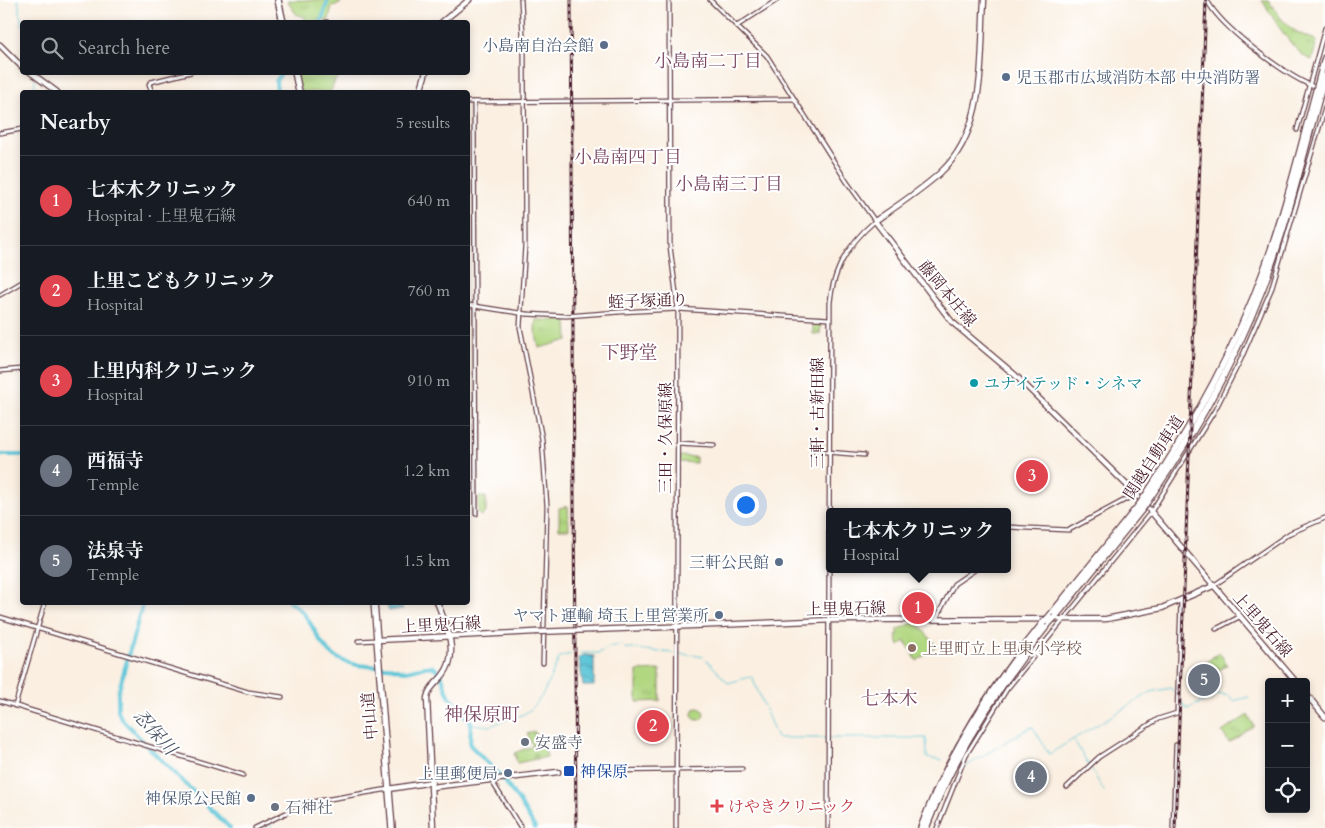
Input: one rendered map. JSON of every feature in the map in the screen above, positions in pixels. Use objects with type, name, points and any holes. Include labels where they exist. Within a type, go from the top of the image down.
[{"type":"highway","points":[[278,0],[283,20]]},
{"type":"highway","name":"関越自動車道","points":[[1146,500],[1213,386],[1248,312],[1281,219],[1325,58]]},
{"type":"highway","points":[[296,75],[299,90]]},
{"type":"highway","name":"関越自動車道","points":[[921,828],[942,777],[971,723],[998,681],[1146,500],[1204,414],[1249,321],[1282,232],[1325,76]]},
{"type":"highway","name":"中山道","points":[[374,605],[392,828]]},
{"type":"highway","name":"関越自動車道","points":[[926,828],[950,772],[975,726],[1008,675],[1049,620]]},
{"type":"main road","points":[[444,20],[469,0]]},
{"type":"main road","points":[[875,221],[940,174],[957,154],[967,136],[976,103],[984,0]]},
{"type":"main road","points":[[0,45],[20,65]]},
{"type":"main road","points":[[34,75],[54,90]]},
{"type":"main road","points":[[421,90],[425,75]]},
{"type":"main road","name":"藤岡本庄線","points":[[875,221],[956,326],[1015,375],[1136,494],[1213,586]]},
{"type":"main road","name":"上里鬼石線","points":[[377,640],[828,620],[1062,620],[1126,617],[1181,601],[1213,586],[1241,616],[1293,678]]},
{"type":"main road","points":[[433,828],[427,698],[429,690],[442,676],[451,657],[449,636],[438,605]]},
{"type":"main road","points":[[1310,699],[1325,717]]},
{"type":"main road","points":[[390,789],[558,772]]},
{"type":"street","points":[[521,0],[525,245],[521,337],[542,439],[547,506],[543,663]]},
{"type":"street","name":"三田・久保原線","points":[[669,0],[670,246],[678,309],[676,828]]},
{"type":"street","points":[[710,0],[767,56],[851,188],[875,221]]},
{"type":"street","points":[[737,26],[770,7],[777,0]]},
{"type":"street","points":[[1206,0],[1213,11],[1244,40],[1310,85]]},
{"type":"street","points":[[1296,130],[1325,28]]},
{"type":"street","points":[[152,90],[151,82],[179,75]]},
{"type":"street","points":[[470,102],[795,99]]},
{"type":"street","points":[[474,102],[476,514]]},
{"type":"street","points":[[937,828],[959,770],[985,722],[1012,681],[1151,512],[1202,432],[1256,325],[1276,274],[1325,108]]},
{"type":"street","points":[[0,133],[20,129]]},
{"type":"street","name":"三軒・古新田線","points":[[829,508],[829,319],[831,292],[841,262],[856,240],[875,221]]},
{"type":"street","points":[[0,295],[20,283]]},
{"type":"street","name":"蛭子塚通り","points":[[470,305],[521,314],[566,316],[678,309],[829,319]]},
{"type":"street","points":[[0,371],[20,369]]},
{"type":"street","points":[[677,443],[714,445]]},
{"type":"street","points":[[815,451],[864,455]]},
{"type":"street","points":[[1011,527],[1069,530],[1136,494]]},
{"type":"street","points":[[1213,586],[1290,533],[1325,518]]},
{"type":"street","name":"三軒・古新田線","points":[[828,828],[829,573]]},
{"type":"street","points":[[936,619],[954,584],[970,573]]},
{"type":"street","points":[[1067,787],[1099,756],[1158,719],[1177,713],[1181,601]]},
{"type":"street","points":[[14,706],[44,605]]},
{"type":"street","points":[[1216,629],[1241,616]]},
{"type":"street","points":[[0,617],[248,692],[282,697]]},
{"type":"street","points":[[358,641],[377,640]]},
{"type":"street","points":[[0,701],[243,776]]},
{"type":"street","points":[[1173,828],[1176,745]]},
{"type":"street","points":[[600,771],[742,769]]},
{"type":"street","points":[[492,780],[521,828]]},
{"type":"street","points":[[256,828],[288,812],[294,805],[390,789]]},
{"type":"green space","points":[[287,0],[340,0],[340,4],[332,6],[329,20],[304,20],[305,17],[296,14]]},
{"type":"green space","points":[[1262,0],[1268,0],[1283,20],[1293,29],[1316,40],[1312,60],[1305,57],[1291,43],[1277,25]]},
{"type":"green space","points":[[297,75],[338,75],[331,90],[301,90]]},
{"type":"green space","points":[[536,320],[567,320],[568,340],[539,348],[535,330]]},
{"type":"green space","points":[[813,321],[821,321],[820,334],[813,334]]},
{"type":"green space","points":[[679,456],[696,457],[696,463],[679,462]]},
{"type":"green space","points":[[478,497],[486,497],[486,512],[481,516],[478,514]]},
{"type":"green space","points":[[568,506],[569,529],[559,529],[559,508]]},
{"type":"green space","points":[[913,623],[918,624],[937,646],[917,661],[905,641],[899,646],[896,635],[899,634],[897,630]]},
{"type":"green space","points":[[1219,652],[1228,665],[1219,670],[1216,667],[1211,670],[1204,664]]},
{"type":"green space","points":[[660,670],[660,701],[637,702],[637,671]]},
{"type":"green space","points":[[696,708],[700,708],[704,714],[700,720],[696,720],[692,716],[692,712]]},
{"type":"green space","points":[[1248,715],[1254,726],[1229,743],[1222,732]]},
{"type":"green space","points":[[534,731],[545,749],[547,757],[517,763],[514,753],[533,746],[527,734]]},
{"type":"water","points":[[387,605],[401,605],[403,609],[389,611]]},
{"type":"water","points":[[585,655],[594,656],[594,686],[583,686],[579,657]]},
{"type":"waterway","points":[[18,0],[21,20]]},
{"type":"waterway","points":[[322,20],[328,0]]},
{"type":"waterway","points":[[277,90],[276,81],[280,75]]},
{"type":"waterway","points":[[34,90],[35,79]]},
{"type":"waterway","points":[[0,455],[20,455]]},
{"type":"waterway","name":"忍保川","points":[[142,605],[118,693],[118,711],[121,718],[153,752],[230,828]]},
{"type":"waterway","points":[[294,605],[304,614],[326,649],[339,659],[359,665],[390,667],[403,671],[427,667],[436,669],[453,703],[471,722],[470,745],[501,777],[519,801],[535,828]]},
{"type":"waterway","points":[[581,653],[599,653],[609,647],[621,645]]},
{"type":"waterway","points":[[625,648],[634,649]]},
{"type":"waterway","points":[[637,649],[660,652]]},
{"type":"waterway","points":[[663,652],[673,653]]},
{"type":"waterway","points":[[515,717],[532,709],[544,693],[560,657],[571,654]]},
{"type":"waterway","points":[[680,654],[690,655]]},
{"type":"waterway","points":[[693,655],[703,657]]},
{"type":"waterway","points":[[706,659],[728,683],[750,677]]},
{"type":"waterway","points":[[752,677],[764,706]]},
{"type":"waterway","points":[[963,768],[1029,728],[1033,727],[1049,754],[1151,692],[1171,688],[1176,694]]},
{"type":"waterway","points":[[1210,701],[1217,694],[1230,696],[1233,701],[1249,697]]},
{"type":"waterway","points":[[1178,698],[1187,709],[1207,700]]},
{"type":"waterway","points":[[765,709],[777,738],[926,738],[927,758],[942,760]]},
{"type":"waterway","points":[[472,724],[490,726],[511,718]]},
{"type":"waterway","points":[[1074,740],[1104,791]]},
{"type":"waterway","points":[[260,828],[270,823],[272,828]]},
{"type":"railway","points":[[571,0],[576,828]]},
{"type":"railway","points":[[1175,828],[1206,0]]},
{"type":"place","name":"小島南自治会館","points":[[604,45]]},
{"type":"place","name":"児玉郡市広域消防本部 中央消防署","points":[[1006,77]]},
{"type":"place","name":"ユナイテッド・シネマ","points":[[974,383]]},
{"type":"place","name":"上里内科クリニック","points":[[1032,476]]},
{"type":"place","name":"三軒公民館","points":[[779,562]]},
{"type":"place","name":"七本木クリニック","points":[[918,608]]},
{"type":"place","name":"ヤマト運輸 埼玉上里営業所","points":[[719,615]]},
{"type":"place","name":"上里町立上里東小学校","points":[[912,648]]},
{"type":"place","name":"法泉寺","points":[[1204,680]]},
{"type":"place","name":"上里こどもクリニック","points":[[653,726]]},
{"type":"place","name":"安盛寺","points":[[525,742]]},
{"type":"place","name":"神保原","points":[[569,771]]},
{"type":"place","name":"上里郵便局","points":[[508,773]]},
{"type":"place","name":"西福寺","points":[[1031,777]]},
{"type":"place","name":"神保原公民館","points":[[251,798]]},
{"type":"place","name":"けやきクリニック","points":[[717,806]]},
{"type":"place","name":"石神社","points":[[275,807]]},
{"type":"district","name":"小島南二丁目","points":[[708,61]]},
{"type":"district","name":"小島南四丁目","points":[[628,157]]},
{"type":"district","name":"小島南三丁目","points":[[729,184]]},
{"type":"district","name":"下野堂","points":[[629,352]]},
{"type":"district","name":"七本木","points":[[889,698]]},
{"type":"district","name":"神保原町","points":[[482,714]]}]
